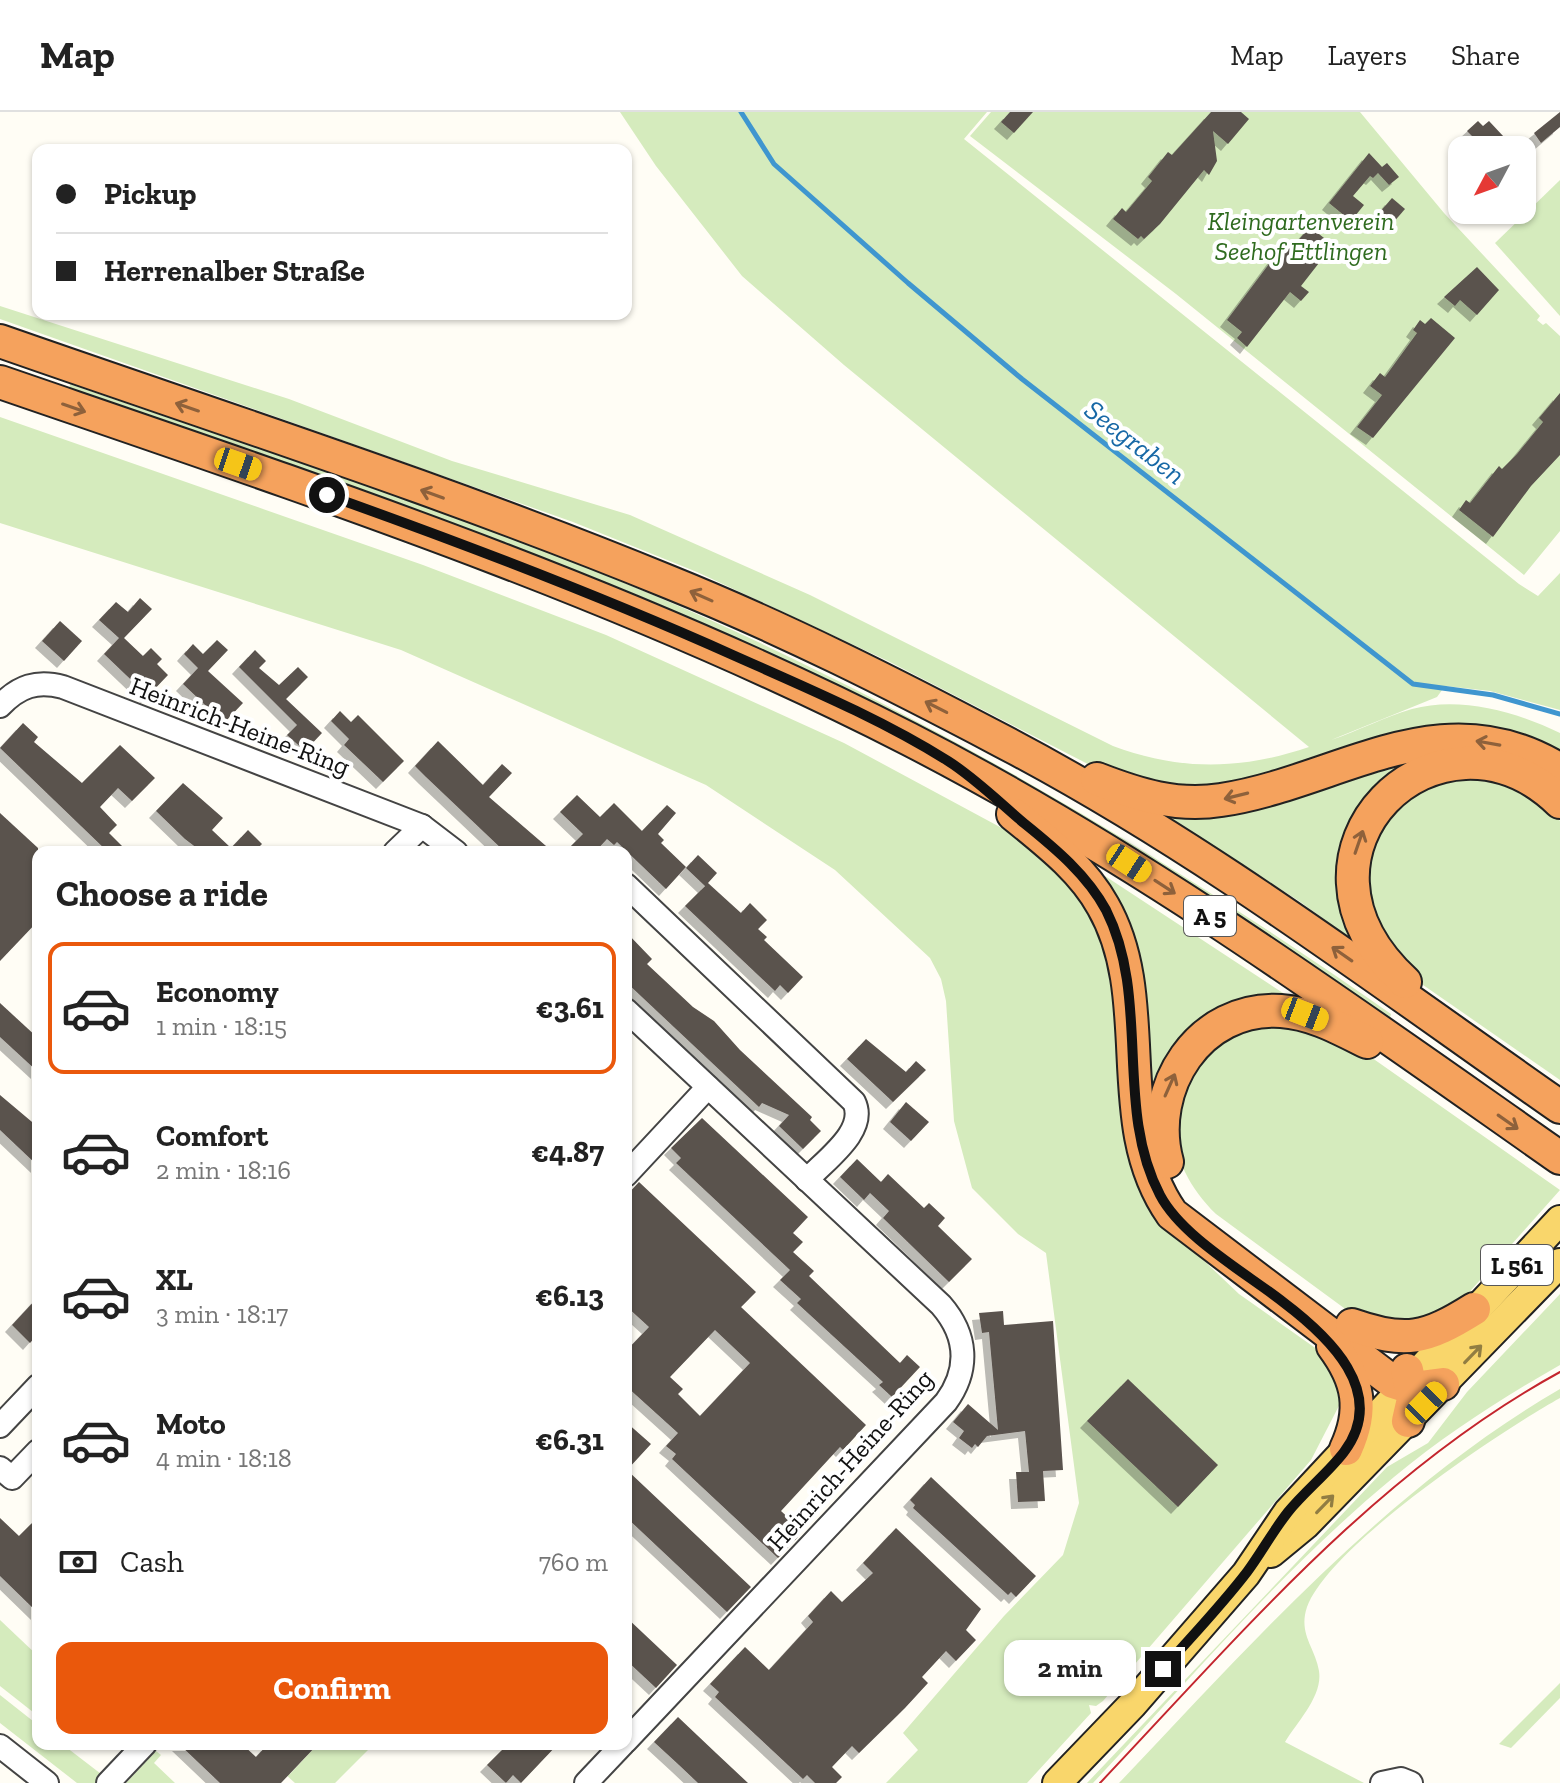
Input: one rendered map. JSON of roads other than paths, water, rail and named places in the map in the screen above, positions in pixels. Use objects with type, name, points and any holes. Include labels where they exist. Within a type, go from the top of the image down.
[{"type":"highway","name":"A 5","points":[[0,341],[334,458],[670,582],[820,649],[1006,743],[1229,877],[1560,1107]]},
{"type":"highway","name":"A 5","points":[[0,382],[497,556],[800,684],[952,764],[1142,872],[1560,1158]]},
{"type":"highway","points":[[1006,743],[1134,793],[1182,802],[1241,796],[1433,741],[1470,740],[1509,747],[1560,770]]},
{"type":"highway","points":[[952,764],[1074,867],[1103,906],[1118,941],[1126,975],[1138,1121],[1148,1166],[1162,1199],[1182,1225],[1337,1328],[1400,1361],[1418,1385],[1408,1421]]},
{"type":"highway","points":[[1474,1047],[1387,966],[1363,933],[1352,895],[1351,869],[1355,849],[1364,827],[1389,795],[1436,767],[1471,764],[1515,773],[1560,802]]},
{"type":"highway","points":[[1456,1085],[1305,1014],[1279,1011],[1236,1018],[1219,1027],[1186,1056],[1172,1077],[1164,1097],[1162,1144],[1168,1167],[1180,1190],[1225,1235],[1337,1328],[1415,1338],[1449,1325],[1474,1309]]},
{"type":"highway","points":[[1337,1328],[1358,1395],[1359,1414],[1346,1449]]},
{"type":"main road","name":"L 561","points":[[1418,1385],[1474,1309],[1560,1220]]},
{"type":"main road","name":"L 561","points":[[1057,1783],[1132,1705],[1246,1574],[1288,1512],[1346,1449],[1560,1263]]},
{"type":"main road","name":"L 561","points":[[1246,1574],[1305,1525],[1408,1421]]},
{"type":"street","name":"Heinrich-Heine-Ring","points":[[0,706],[22,687],[48,683],[63,687],[422,826],[448,846]]},
{"type":"street","points":[[401,846],[422,826]]},
{"type":"street","points":[[632,891],[854,1102],[858,1110],[856,1125],[807,1180]]},
{"type":"street","name":"Heinrich-Heine-Ring","points":[[632,1016],[956,1322],[963,1353],[956,1388],[632,1735]]},
{"type":"street","points":[[632,1169],[708,1087]]},
{"type":"street","points":[[0,1426],[32,1392]]},
{"type":"street","points":[[0,1468],[12,1478],[32,1457]]},
{"type":"street","points":[[0,1746],[18,1774],[47,1783]]},
{"type":"street","points":[[108,1783],[139,1750]]},
{"type":"street","name":"Heinrich-Heine-Ring","points":[[586,1783],[618,1750]]},
{"type":"waterway","name":"Seegraben","points":[[741,112],[774,164],[908,283],[1022,379],[1413,684],[1493,695],[1560,714]]},
{"type":"tram line","points":[[1100,1783],[1259,1614],[1371,1507],[1431,1457],[1493,1412],[1560,1372]]},
{"type":"park label","name":"Kleingartenverein Seehof Ettlingen","points":[[1301,236]]}]
